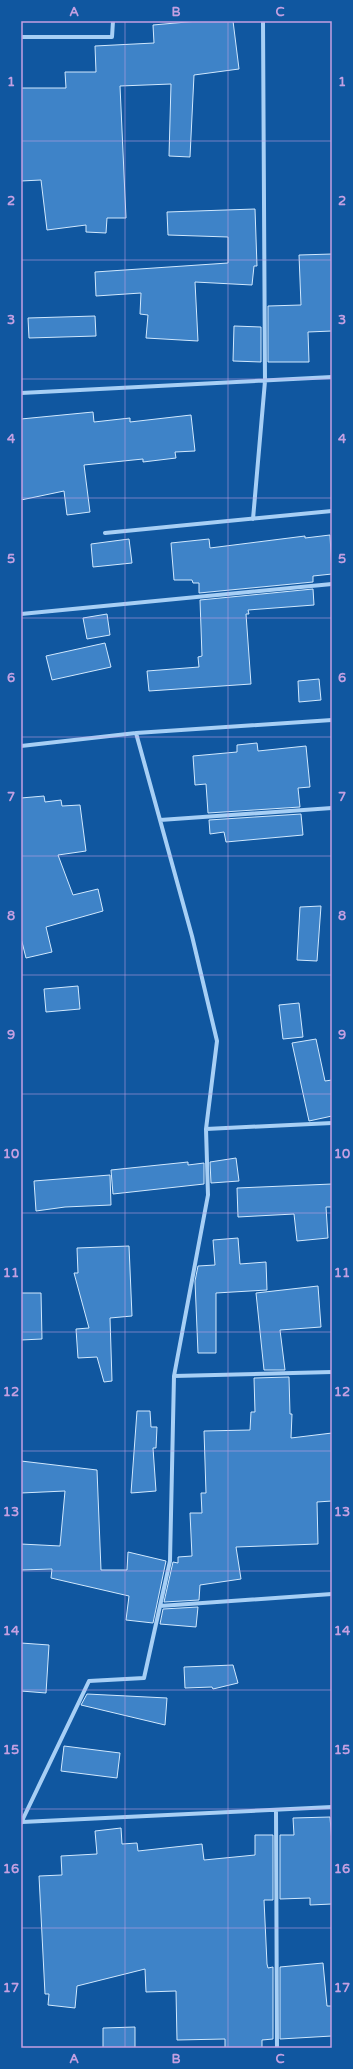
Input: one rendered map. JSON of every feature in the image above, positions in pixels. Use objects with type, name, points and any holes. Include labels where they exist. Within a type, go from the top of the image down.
[{"type":"street","points":[[21,37],[112,37],[113,21]]},
{"type":"street","points":[[253,519],[265,381],[263,21]]},
{"type":"street","points":[[21,392],[332,378]]},
{"type":"street","points":[[105,532],[332,511]]},
{"type":"street","points":[[21,614],[332,584]]},
{"type":"street","points":[[21,746],[136,733],[332,720]]},
{"type":"street","points":[[136,733],[192,936],[217,1041],[206,1129],[208,1195],[174,1376],[170,1561],[144,1678],[89,1681],[21,1823],[332,1807]]},
{"type":"street","points":[[160,820],[332,808]]},
{"type":"street","points":[[206,1129],[332,1123]]},
{"type":"street","points":[[174,1376],[332,1372]]},
{"type":"street","points":[[160,1606],[332,1594]]},
{"type":"street","points":[[276,1811],[277,2048]]},
{"type":"building","points":[[198,21],[233,21],[239,69],[194,75],[190,157],[169,156],[171,84],[120,86],[126,218],[107,218],[106,233],[86,232],[86,225],[47,230],[41,180],[21,181],[21,88],[66,88],[65,72],[96,72],[95,46],[154,43],[153,25]]},
{"type":"building","points":[[255,209],[257,266],[254,266],[252,285],[195,282],[198,341],[146,338],[148,315],[140,314],[141,293],[96,296],[95,272],[228,263],[228,237],[168,235],[167,212]]},
{"type":"building","points":[[332,254],[332,331],[308,332],[309,362],[268,362],[268,306],[301,305],[299,255]]},
{"type":"building","points":[[95,316],[96,336],[29,338],[28,318]]},
{"type":"building","points":[[234,326],[261,327],[261,362],[233,361]]},
{"type":"building","points":[[93,412],[94,422],[130,418],[130,422],[191,415],[195,451],[175,452],[176,458],[143,462],[143,459],[84,465],[90,512],[67,515],[64,491],[21,500],[21,419]]},
{"type":"building","points":[[330,535],[332,574],[313,576],[313,582],[199,593],[199,583],[193,583],[192,580],[174,580],[171,543],[209,539],[210,548],[305,536],[305,538]]},
{"type":"building","points":[[129,539],[132,563],[93,567],[91,544]]},
{"type":"building","points":[[313,589],[314,605],[248,610],[249,614],[246,614],[251,684],[149,691],[147,671],[199,667],[198,657],[202,656],[200,600]]},
{"type":"building","points":[[107,614],[110,635],[87,639],[83,618]]},
{"type":"building","points":[[105,643],[111,667],[52,680],[46,656]]},
{"type":"building","points":[[319,679],[321,700],[299,702],[298,681]]},
{"type":"building","points":[[257,743],[258,751],[306,746],[310,787],[298,788],[300,807],[208,813],[206,784],[195,785],[193,756],[237,752],[237,745]]},
{"type":"building","points":[[44,796],[45,802],[61,800],[62,806],[80,805],[86,851],[58,855],[73,895],[98,889],[103,911],[46,927],[52,952],[26,958],[21,938],[21,798]]},
{"type":"building","points":[[301,814],[303,835],[226,842],[224,832],[210,834],[209,820]]},
{"type":"building","points":[[321,906],[317,961],[297,960],[300,907]]},
{"type":"building","points":[[78,986],[80,1009],[46,1012],[44,989]]},
{"type":"building","points":[[299,1003],[303,1037],[283,1039],[279,1005]]},
{"type":"building","points":[[316,1039],[325,1081],[332,1080],[332,1116],[309,1121],[292,1043]]},
{"type":"building","points":[[236,1158],[239,1181],[211,1183],[210,1162]]},
{"type":"building","points":[[188,1162],[188,1165],[204,1163],[204,1184],[113,1194],[111,1170]]},
{"type":"building","points":[[110,1175],[111,1205],[65,1207],[36,1211],[34,1181]]},
{"type":"building","points":[[332,1184],[332,1207],[326,1207],[328,1238],[297,1241],[294,1214],[238,1217],[237,1188]]},
{"type":"building","points":[[238,1238],[240,1264],[266,1262],[267,1290],[216,1293],[216,1353],[198,1353],[195,1281],[198,1266],[215,1265],[213,1240]]},
{"type":"building","points":[[129,1246],[132,1316],[110,1318],[112,1381],[104,1382],[97,1357],[78,1358],[76,1329],[89,1328],[74,1273],[78,1273],[77,1248]]},
{"type":"building","points":[[318,1286],[321,1327],[280,1330],[285,1370],[264,1370],[256,1293]]},
{"type":"building","points":[[21,1293],[41,1293],[42,1339],[21,1340]]},
{"type":"building","points":[[289,1377],[290,1414],[292,1414],[291,1438],[332,1433],[332,1501],[317,1502],[318,1544],[236,1547],[241,1579],[200,1585],[199,1600],[164,1602],[173,1562],[178,1563],[178,1557],[192,1556],[190,1513],[202,1513],[201,1493],[206,1493],[204,1431],[250,1430],[251,1412],[255,1412],[254,1378]]},
{"type":"building","points":[[137,1411],[150,1411],[151,1427],[157,1427],[156,1448],[153,1448],[156,1491],[131,1493]]},
{"type":"building","points":[[21,1461],[97,1470],[101,1570],[127,1570],[128,1552],[166,1561],[153,1623],[126,1620],[129,1596],[51,1578],[52,1569],[21,1570],[21,1544],[60,1546],[65,1491],[21,1493]]},
{"type":"building","points":[[198,1607],[196,1627],[160,1624],[163,1609]]},
{"type":"building","points":[[21,1643],[49,1645],[46,1693],[21,1691]]},
{"type":"building","points":[[233,1665],[238,1683],[213,1689],[212,1687],[185,1688],[184,1667]]},
{"type":"building","points":[[87,1694],[167,1698],[165,1725],[81,1705]]},
{"type":"building","points":[[64,1746],[120,1753],[117,1778],[61,1771]]},
{"type":"building","points":[[330,1817],[332,1843],[332,1904],[310,1905],[310,1898],[280,1899],[280,1835],[294,1835],[293,1818]]},
{"type":"building","points":[[121,1828],[122,1844],[137,1843],[138,1851],[202,1844],[204,1860],[255,1855],[255,1835],[273,1835],[273,1900],[264,1900],[267,1964],[268,1968],[273,1967],[273,2039],[262,2040],[262,2048],[225,2048],[225,2039],[177,2040],[176,1991],[146,1992],[145,1969],[77,1986],[75,2008],[48,2005],[49,1994],[45,1994],[39,1876],[62,1875],[61,1856],[97,1854],[95,1831]]},
{"type":"building","points":[[323,1963],[327,2006],[332,2006],[332,2036],[280,2039],[280,1967]]},
{"type":"building","points":[[135,2027],[135,2048],[103,2048],[103,2028]]}]
